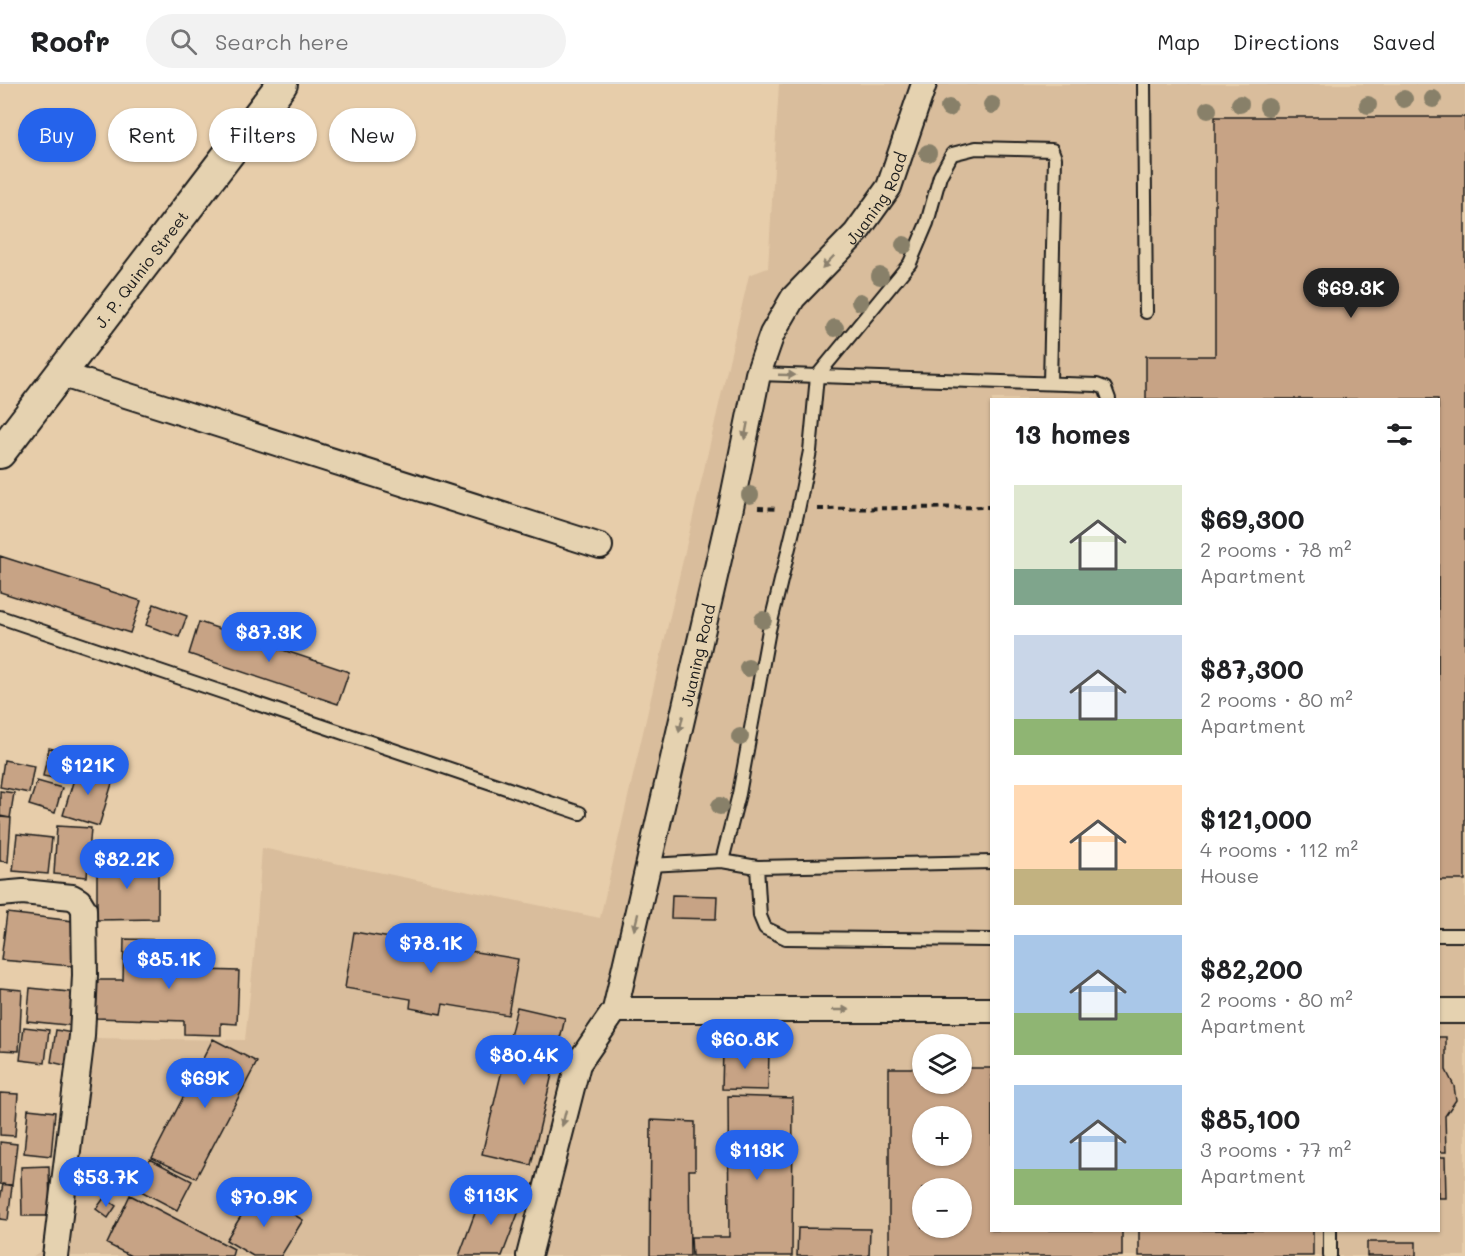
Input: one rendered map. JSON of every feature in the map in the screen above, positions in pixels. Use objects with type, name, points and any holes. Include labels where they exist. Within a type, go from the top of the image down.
[{"type":"street","name":"J. P. Quinio Street","points":[[0,453],[282,84]]},
{"type":"street","name":"Juaning Road","points":[[529,1256],[578,1064],[615,1010],[731,507],[758,374],[771,334],[792,298],[855,233],[889,187],[924,84]]},
{"type":"street","points":[[60,374],[600,546]]},
{"type":"street","points":[[0,894],[23,892],[72,897],[79,901],[84,909],[85,975],[82,1036],[55,1256]]},
{"type":"street","points":[[615,1010],[990,1010]]},
{"type":"street","points":[[1440,1011],[1465,1011]]},
{"type":"lane","points":[[1144,84],[1146,312]]},
{"type":"lane","points":[[722,861],[738,794],[771,619],[810,451],[816,376],[910,263],[927,223],[940,176],[952,154],[976,148],[1045,148],[1052,150],[1055,158],[1050,383]]},
{"type":"lane","points":[[758,374],[1097,385],[1105,388],[1109,398]]},
{"type":"lane","points":[[0,617],[580,813]]},
{"type":"lane","points":[[650,865],[722,861],[757,867],[990,862]]},
{"type":"lane","points":[[757,867],[760,916],[765,928],[786,938],[990,940]]},
{"type":"lane","points":[[1440,935],[1465,935]]},
{"type":"lane","points":[[1330,1232],[1330,1256]]},
{"type":"path","points":[[731,507],[798,510],[990,507]]},
{"type":"shaded area","points":[[779,84],[1465,84],[1465,1256],[33,1256],[64,1237],[88,1038],[245,1040],[262,848],[600,918],[749,275],[768,268]]},
{"type":"building","points":[[1215,117],[1465,117],[1465,880],[1440,880],[1440,398],[1146,398],[1146,356],[1215,356]]},
{"type":"building","points":[[0,556],[141,601],[130,633],[0,592]]},
{"type":"building","points":[[154,604],[187,616],[179,637],[146,625]]},
{"type":"building","points":[[199,622],[349,672],[338,704],[189,654]]},
{"type":"building","points":[[49,748],[75,754],[68,781],[43,776]]},
{"type":"building","points":[[4,760],[34,766],[29,793],[0,787]]},
{"type":"building","points":[[78,766],[114,777],[99,826],[63,815]]},
{"type":"building","points":[[37,781],[62,788],[55,813],[29,805]]},
{"type":"building","points":[[0,791],[14,793],[10,818],[0,816]]},
{"type":"building","points":[[0,817],[11,818],[8,862],[0,861]]},
{"type":"building","points":[[57,826],[91,828],[87,877],[54,874]]},
{"type":"building","points":[[17,834],[52,838],[48,874],[13,871]]},
{"type":"building","points":[[97,861],[158,861],[158,919],[97,920]]},
{"type":"building","points":[[672,895],[717,896],[716,919],[671,918]]},
{"type":"building","points":[[7,913],[73,921],[72,966],[1,960]]},
{"type":"building","points":[[354,932],[518,959],[508,1015],[443,1004],[441,1014],[410,1008],[411,999],[345,988]]},
{"type":"building","points":[[124,939],[165,940],[165,954],[203,956],[203,970],[239,971],[237,1024],[221,1023],[221,1035],[184,1034],[184,1021],[96,1018],[97,980],[123,980]]},
{"type":"building","points":[[0,988],[22,990],[19,1051],[0,1050]]},
{"type":"building","points":[[30,988],[79,993],[76,1026],[27,1021]]},
{"type":"building","points":[[517,1007],[565,1018],[531,1165],[482,1154]]},
{"type":"building","points":[[24,1027],[49,1030],[45,1063],[20,1060]]},
{"type":"building","points":[[56,1030],[78,1034],[73,1067],[51,1062]]},
{"type":"building","points":[[1440,1037],[1446,1037],[1446,1070],[1454,1086],[1456,1100],[1445,1116],[1446,1152],[1440,1152]]},
{"type":"building","points":[[213,1039],[257,1062],[196,1178],[152,1158]]},
{"type":"building","points":[[723,1050],[769,1051],[768,1090],[722,1089]]},
{"type":"building","points":[[889,1068],[912,1068],[912,1094],[972,1094],[972,1068],[990,1068],[990,1232],[1122,1232],[1122,1256],[889,1256]]},
{"type":"building","points":[[0,1093],[18,1094],[15,1136],[0,1135]]},
{"type":"building","points":[[728,1096],[793,1098],[792,1256],[692,1256],[691,1237],[729,1237]]},
{"type":"building","points":[[28,1109],[55,1112],[51,1156],[24,1153]]},
{"type":"building","points":[[651,1120],[695,1122],[695,1170],[689,1170],[690,1256],[650,1256]]},
{"type":"building","points":[[0,1142],[17,1144],[12,1185],[0,1184]]},
{"type":"building","points":[[1440,1157],[1445,1157],[1446,1198],[1440,1198]]},
{"type":"building","points":[[150,1159],[192,1181],[177,1210],[135,1188]]},
{"type":"building","points":[[49,1166],[50,1216],[22,1216],[21,1167]]},
{"type":"building","points":[[3,1184],[12,1186],[8,1220],[0,1219]]},
{"type":"building","points":[[484,1189],[522,1203],[502,1256],[459,1256]]},
{"type":"building","points":[[256,1192],[303,1220],[281,1256],[253,1256],[226,1240]]},
{"type":"building","points":[[130,1195],[234,1249],[232,1256],[131,1256],[107,1244]]},
{"type":"building","points":[[104,1198],[116,1206],[108,1218],[96,1209]]},
{"type":"building","points":[[798,1228],[870,1229],[869,1256],[797,1256]]},
{"type":"building","points":[[1139,1232],[1313,1232],[1313,1256],[1139,1256]]},
{"type":"building","points":[[1367,1242],[1416,1242],[1416,1256],[1367,1256]]}]
